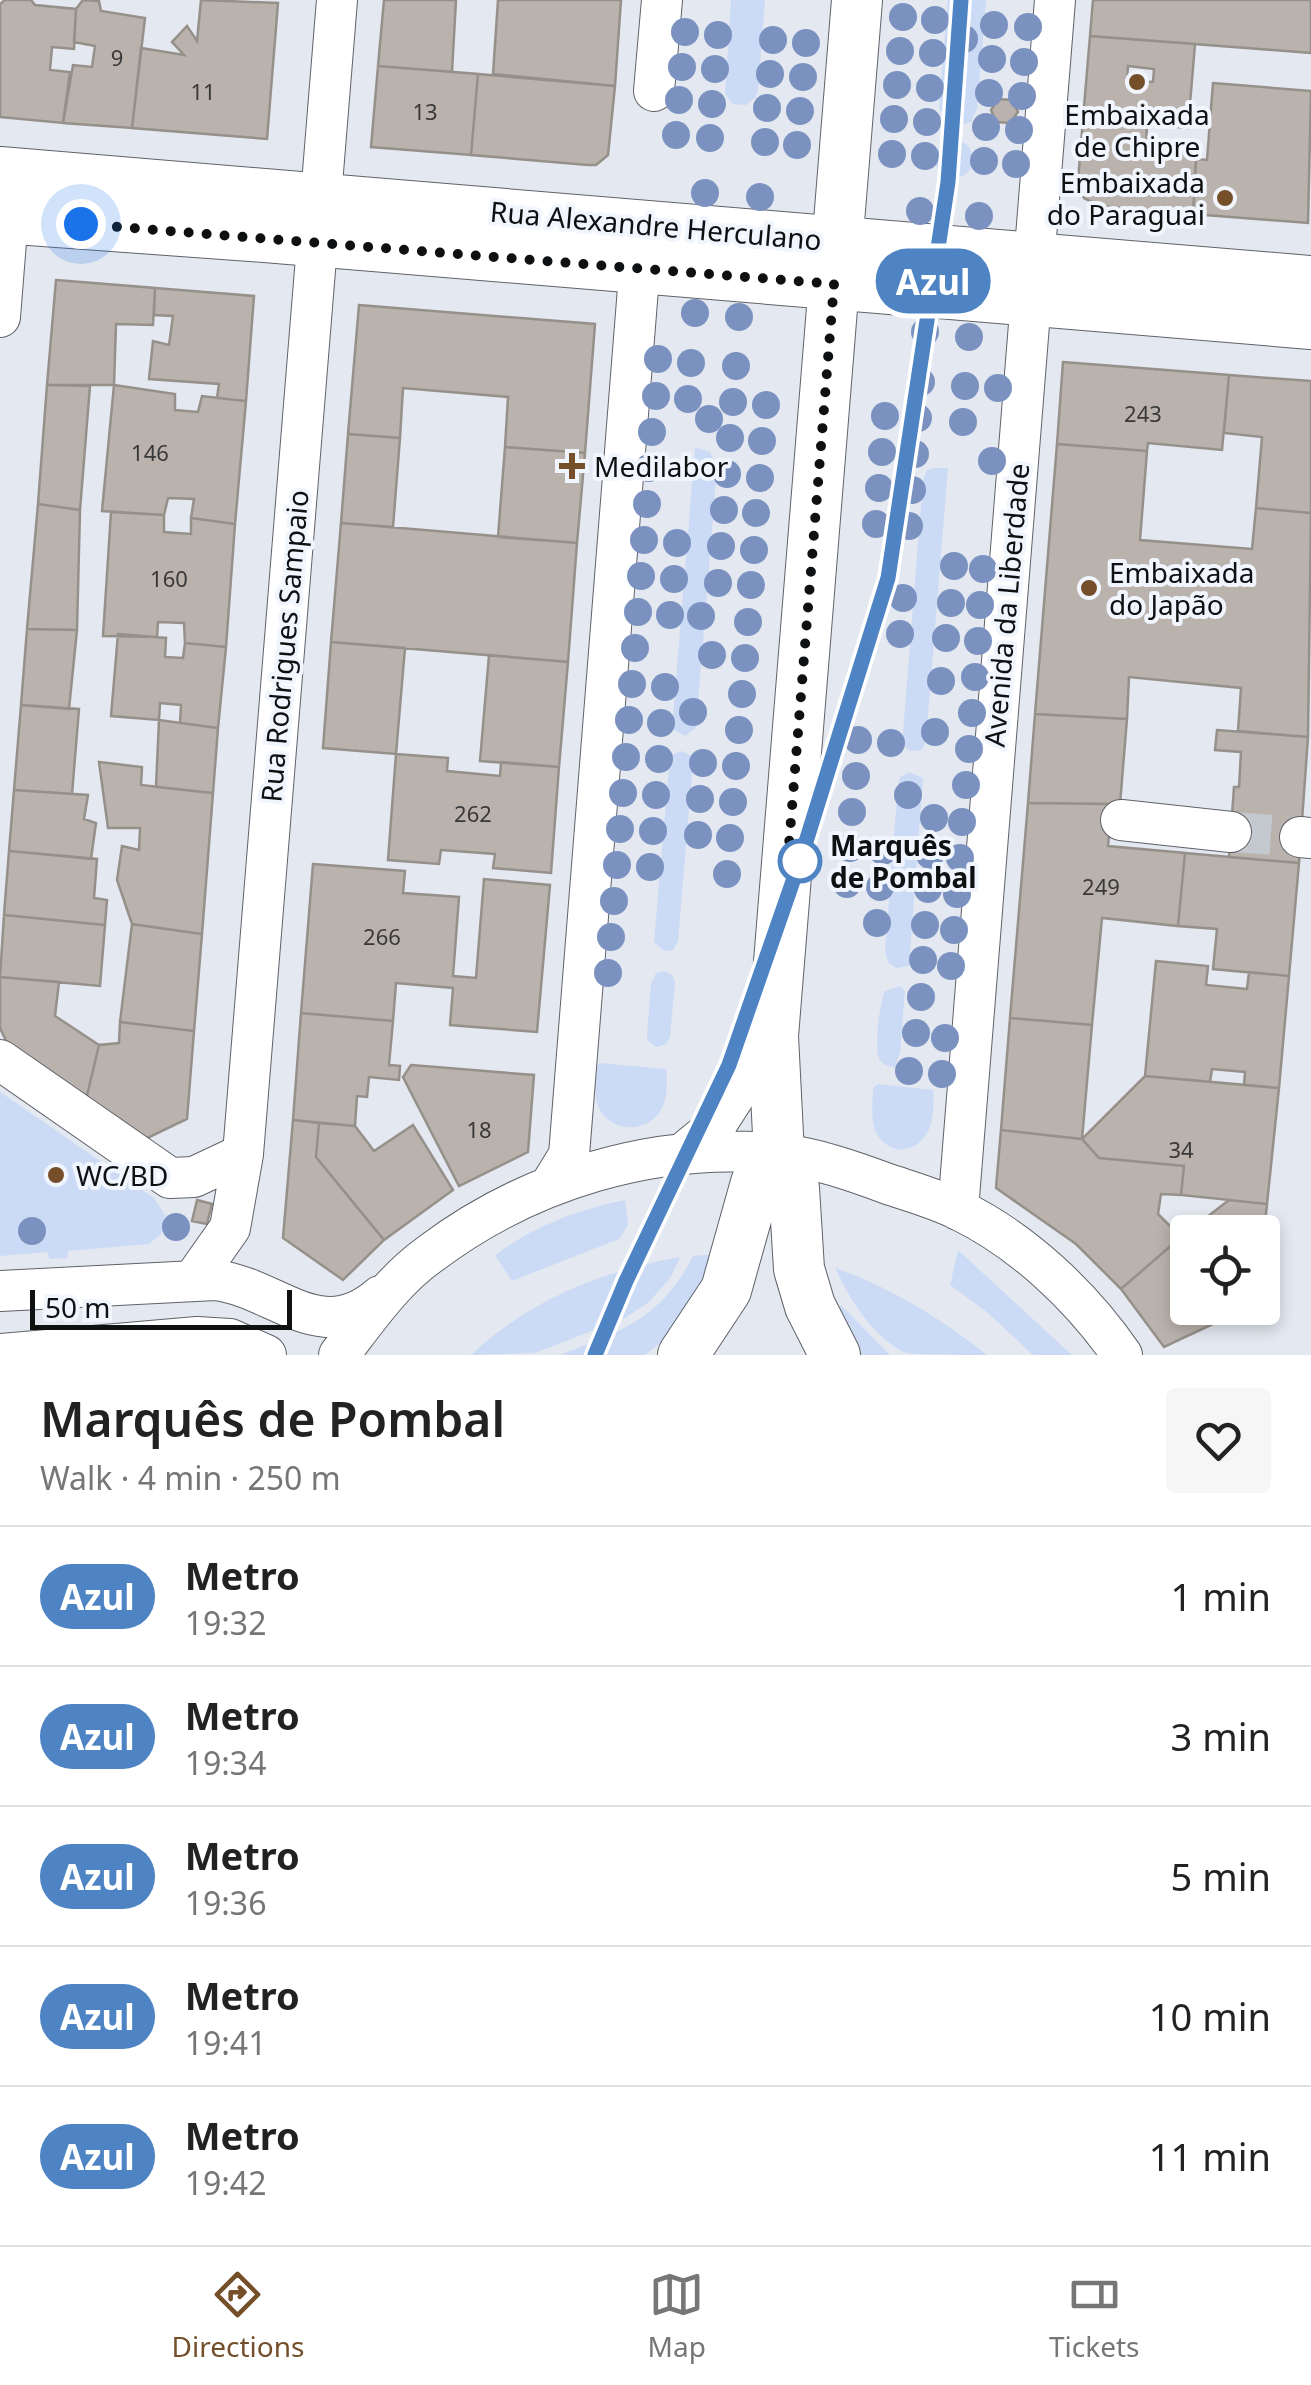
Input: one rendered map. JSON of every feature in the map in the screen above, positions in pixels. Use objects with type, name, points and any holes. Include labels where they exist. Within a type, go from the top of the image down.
[{"type":"main road","points":[[835,1355],[804,1288],[796,1251],[794,1188],[778,1154],[773,1036],[857,0]]},
{"type":"main road","name":"Rua Alexandre Herculano","points":[[5,195],[1032,279],[1311,324]]},
{"type":"main road","name":"Rua Alexandre Herculano","points":[[1032,279],[1311,281]]},
{"type":"main road","points":[[683,1355],[726,1290],[756,1183],[778,1154]]},
{"type":"street","name":"Rua Rodrigues Sampaio","points":[[194,1279],[230,1228],[243,1154],[337,0]]},
{"type":"street","points":[[654,91],[662,0]]},
{"type":"street","name":"Avenida da Liberdade","points":[[958,1210],[1055,0]]},
{"type":"street","points":[[0,317],[5,195]]},
{"type":"street","points":[[550,1186],[570,1155],[642,246]]},
{"type":"street","points":[[1121,820],[1230,832]]},
{"type":"street","points":[[681,1155],[714,1128],[773,1036]]},
{"type":"street","points":[[0,1060],[170,1178],[194,1178],[243,1154]]},
{"type":"street","points":[[0,1291],[194,1279],[236,1282],[295,1310],[327,1318],[356,1313],[456,1236],[550,1186],[603,1168],[681,1155],[778,1154],[842,1168],[958,1210],[993,1229],[1054,1278],[1108,1334],[1122,1355]]},
{"type":"street","points":[[339,1355],[398,1280]]},
{"type":"street","points":[[0,1354],[197,1336],[230,1340],[266,1355]]},
{"type":"shaded area","points":[[731,0],[765,0],[758,90],[746,105],[733,104],[725,94]]},
{"type":"shaded area","points":[[948,0],[986,0],[977,109],[971,122],[957,126],[944,120],[939,106]]},
{"type":"shaded area","points":[[954,140],[967,146],[973,159],[967,172],[954,178],[941,172],[935,159],[941,146]]},
{"type":"shaded area","points":[[695,447],[710,452],[717,467],[696,728],[685,736],[672,729]]},
{"type":"shaded area","points":[[948,468],[926,740],[922,750],[910,751],[902,745],[923,480],[927,470]]},
{"type":"shaded area","points":[[682,751],[693,757],[693,763],[678,941],[673,950],[664,951],[654,942],[670,755]]},
{"type":"shaded area","points":[[909,772],[923,778],[909,966],[896,968],[889,964],[885,952],[898,785],[900,777]]},
{"type":"shaded area","points":[[665,971],[675,982],[670,1037],[666,1044],[657,1047],[648,1041],[647,1035],[651,984],[656,973]]},
{"type":"shaded area","points":[[900,986],[905,991],[900,1053],[895,1067],[880,1060],[877,1036],[885,991]]},
{"type":"shaded area","points":[[600,1063],[666,1069],[665,1099],[656,1117],[629,1127],[611,1122],[603,1115],[596,1097]]},
{"type":"shaded area","points":[[878,1084],[933,1090],[932,1120],[919,1143],[899,1150],[877,1134],[872,1108],[873,1088]]},
{"type":"shaded area","points":[[0,1092],[154,1198],[165,1215],[161,1234],[149,1244],[68,1251],[67,1258],[49,1259],[48,1252],[0,1256]]},
{"type":"shaded area","points":[[625,1200],[628,1225],[619,1239],[512,1281],[495,1255],[557,1220]]},
{"type":"shaded area","points":[[958,1250],[1072,1355],[1033,1355],[988,1313],[950,1285]]},
{"type":"shaded area","points":[[718,1254],[689,1310],[669,1335],[645,1355],[560,1355],[637,1320],[668,1294],[693,1256]]},
{"type":"shaded area","points":[[680,1257],[671,1277],[649,1302],[625,1318],[535,1353],[471,1355],[517,1318],[568,1291],[623,1270]]},
{"type":"shaded area","points":[[835,1268],[914,1305],[987,1355],[906,1353],[883,1338],[864,1316]]},
{"type":"shaded area","points":[[841,1305],[890,1355],[861,1355],[837,1311]]},
{"type":"building","points":[[5,0],[31,0],[35,5],[76,9],[74,49],[52,47],[50,70],[70,72],[63,123],[0,117],[0,4]]},
{"type":"building","points":[[83,0],[99,1],[101,11],[145,18],[132,128],[63,123],[73,65],[92,67],[95,46],[74,42],[76,9]]},
{"type":"building","points":[[201,0],[278,3],[267,139],[132,128],[141,48],[184,55],[172,42],[187,26],[197,41]]},
{"type":"building","points":[[384,0],[456,0],[452,72],[378,66]]},
{"type":"building","points":[[498,0],[621,0],[615,86],[493,74]]},
{"type":"building","points":[[1093,0],[1311,0],[1311,53],[1090,36]]},
{"type":"building","points":[[1090,36],[1195,44],[1188,128],[1083,119]],"holes":[[[1128,66],[1154,69],[1153,82],[1127,80]]]},
{"type":"building","points":[[378,66],[478,74],[471,155],[371,147]]},
{"type":"building","points":[[478,74],[615,86],[608,155],[596,165],[588,165],[471,155]]},
{"type":"building","points":[[1213,83],[1311,91],[1308,223],[1193,214],[1196,159],[1207,160]]},
{"type":"building","points":[[998,99],[1012,100],[1018,112],[1010,123],[996,122],[991,110]]},
{"type":"building","points":[[1083,119],[1147,125],[1146,146],[1197,145],[1193,214],[1100,206],[1084,198],[1078,181]]},
{"type":"building","points":[[56,280],[155,288],[153,325],[116,324],[114,385],[47,385]]},
{"type":"building","points":[[155,288],[254,296],[246,401],[217,398],[219,384],[149,379],[153,341],[169,345],[173,316],[154,315]]},
{"type":"building","points":[[359,305],[595,324],[585,453],[505,447],[508,397],[403,388],[400,438],[348,434]]},
{"type":"building","points":[[1063,362],[1229,375],[1222,450],[1148,443],[1147,451],[1057,444]]},
{"type":"building","points":[[1229,375],[1311,381],[1311,513],[1256,508],[1262,437],[1224,433]]},
{"type":"building","points":[[47,385],[90,386],[80,510],[38,504]]},
{"type":"building","points":[[114,385],[175,394],[175,410],[198,412],[202,396],[246,401],[235,524],[191,518],[194,499],[168,498],[164,515],[102,511]]},
{"type":"building","points":[[348,434],[400,438],[393,527],[341,523]]},
{"type":"building","points":[[1057,444],[1147,451],[1140,540],[1252,549],[1256,508],[1311,513],[1308,737],[1238,731],[1241,688],[1129,677],[1127,719],[1035,714]]},
{"type":"building","points":[[505,447],[585,453],[577,543],[498,537]]},
{"type":"building","points":[[38,504],[80,510],[77,630],[27,629]]},
{"type":"building","points":[[111,512],[164,515],[164,532],[191,534],[191,518],[235,524],[226,647],[185,643],[184,623],[158,622],[157,637],[103,636]]},
{"type":"building","points":[[341,523],[577,543],[568,662],[331,642]]},
{"type":"building","points":[[27,629],[77,630],[69,709],[21,705]]},
{"type":"building","points":[[118,634],[166,638],[165,657],[183,658],[185,643],[226,647],[218,728],[180,723],[181,705],[160,703],[159,720],[111,716]]},
{"type":"building","points":[[331,642],[405,648],[396,754],[323,748]]},
{"type":"building","points":[[489,655],[568,662],[559,767],[480,761]]},
{"type":"building","points":[[21,705],[79,709],[72,794],[14,790]]},
{"type":"building","points":[[1035,714],[1127,719],[1120,804],[1028,803]]},
{"type":"building","points":[[159,720],[218,728],[213,793],[156,787]]},
{"type":"building","points":[[1217,730],[1308,737],[1299,863],[1229,857],[1241,752],[1215,750]]},
{"type":"building","points":[[396,754],[448,758],[447,771],[500,776],[501,762],[559,767],[551,873],[493,868],[495,854],[441,850],[439,864],[388,860]]},
{"type":"building","points":[[99,762],[142,767],[141,785],[213,793],[202,934],[132,924],[117,880],[122,846],[139,850],[140,828],[108,828]]},
{"type":"building","points":[[14,790],[88,795],[84,819],[96,823],[91,859],[9,851]]},
{"type":"building","points":[[1028,803],[1112,804],[1108,846],[1185,853],[1178,926],[1102,918],[1092,1025],[1010,1018]]},
{"type":"building","points":[[9,851],[97,859],[94,898],[107,900],[105,925],[4,915]]},
{"type":"building","points":[[1185,853],[1299,863],[1289,976],[1213,969],[1217,929],[1178,926]]},
{"type":"building","points":[[313,864],[405,871],[403,893],[459,897],[453,976],[476,978],[484,879],[550,885],[537,1032],[450,1025],[453,988],[396,983],[393,1021],[301,1013]]},
{"type":"building","points":[[4,915],[105,925],[100,986],[0,977]]},
{"type":"building","points":[[132,924],[202,934],[194,1031],[120,1022]]},
{"type":"building","points":[[1156,961],[1208,966],[1206,985],[1247,989],[1249,972],[1289,976],[1279,1088],[1244,1085],[1245,1072],[1212,1069],[1210,1082],[1145,1076]]},
{"type":"building","points":[[0,977],[59,982],[55,1016],[99,1045],[85,1104],[10,1049],[0,1028]]},
{"type":"building","points":[[301,1013],[393,1021],[389,1065],[400,1066],[399,1080],[369,1077],[367,1097],[357,1096],[355,1126],[293,1120]]},
{"type":"building","points":[[1010,1018],[1092,1025],[1082,1139],[1001,1130]]},
{"type":"building","points":[[120,1022],[194,1031],[187,1119],[139,1142],[85,1104],[99,1045],[119,1043]]},
{"type":"building","points":[[411,1065],[534,1075],[528,1152],[459,1186],[403,1077]]},
{"type":"building","points":[[1145,1076],[1279,1088],[1267,1204],[1181,1195],[1184,1166],[1099,1158],[1082,1139]]},
{"type":"building","points":[[293,1120],[319,1123],[316,1157],[384,1240],[343,1280],[283,1238]]},
{"type":"building","points":[[319,1123],[355,1126],[374,1151],[413,1125],[453,1190],[384,1240],[316,1157]]},
{"type":"building","points":[[1001,1130],[1082,1139],[1099,1158],[1184,1166],[1181,1195],[1161,1194],[1158,1214],[1170,1226],[1170,1247],[1121,1289],[1076,1244],[996,1188]]},
{"type":"building","points":[[197,1200],[212,1204],[207,1224],[192,1221]]},
{"type":"building","points":[[1229,1200],[1267,1204],[1266,1215],[1210,1215]]},
{"type":"building","points":[[1170,1247],[1170,1325],[1211,1325],[1164,1347],[1121,1289]]},
{"type":"tunnel","points":[[1231,832],[1300,837]]},
{"type":"metro line","name":"Azul","points":[[595,1355],[729,1065],[800,861],[888,578],[948,182],[961,0]]},
{"type":"place","name":"Embaixada de Chipre","points":[[1137,82]]},
{"type":"place","name":"Embaixada do Paraguai","points":[[1225,198]]},
{"type":"place","name":"Medilabor","points":[[572,466]]},
{"type":"place","name":"Embaixada do Japão","points":[[1089,588]]},
{"type":"place","name":"Marquês de Pombal","points":[[800,861]]},
{"type":"place","name":"WC/BD","points":[[56,1175]]},
{"type":"route","points":[[81,224],[834,284],[788,857],[800,861]]}]
